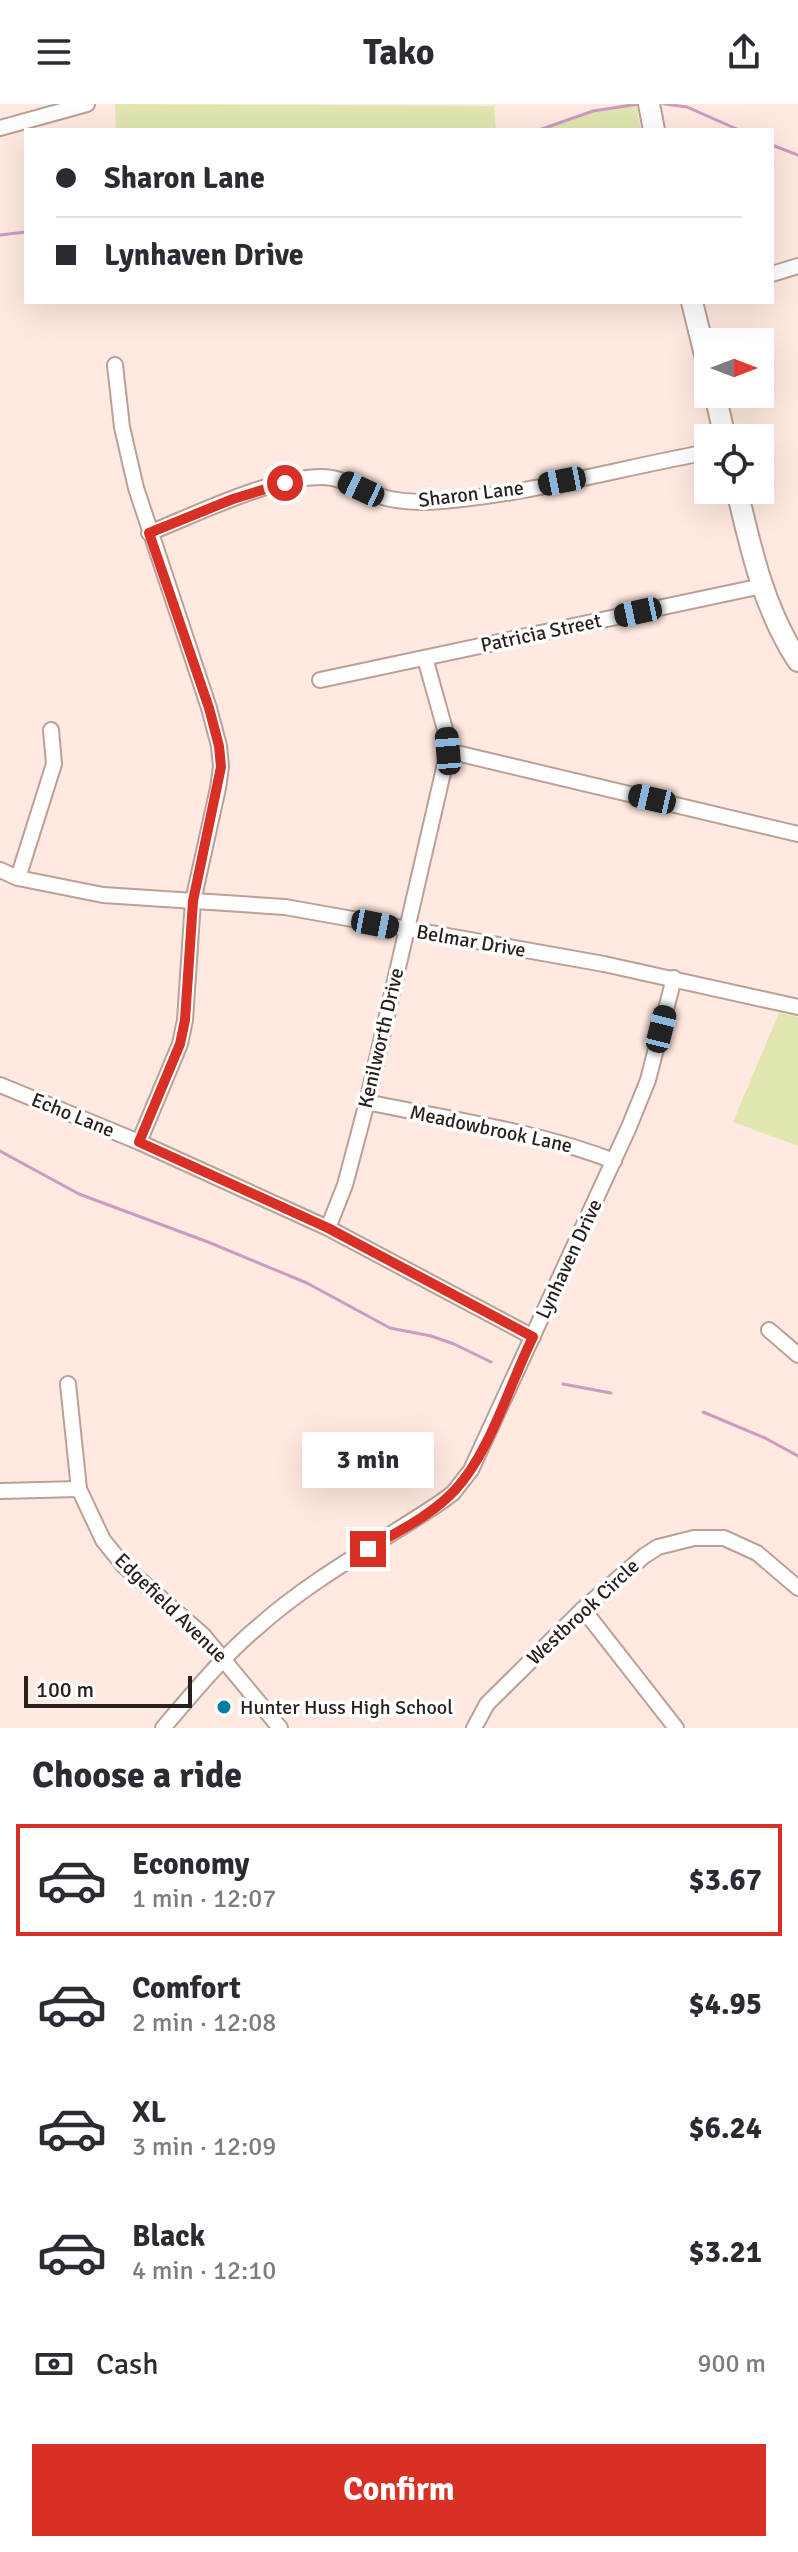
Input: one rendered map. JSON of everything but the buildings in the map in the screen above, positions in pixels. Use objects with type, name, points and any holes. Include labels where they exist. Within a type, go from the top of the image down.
[{"type":"main road","points":[[649,104],[654,128]]},
{"type":"main road","points":[[693,304],[699,328]]},
{"type":"main road","points":[[741,504],[762,586],[783,638],[798,661]]},
{"type":"street","points":[[0,128],[87,104]]},
{"type":"street","points":[[774,273],[798,266]]},
{"type":"street","points":[[115,365],[122,427],[149,533],[209,708],[221,767],[193,901],[186,1006],[180,1044],[139,1142]]},
{"type":"street","name":"Sharon Lane","points":[[149,533],[233,499],[301,479],[340,479],[378,496],[425,502],[509,492],[694,455]]},
{"type":"street","name":"Patricia Street","points":[[320,680],[762,586]]},
{"type":"street","name":"Kenilworth Drive","points":[[328,1228],[345,1185],[367,1102],[448,751],[425,658]]},
{"type":"street","points":[[18,878],[54,764],[51,730]]},
{"type":"street","points":[[448,751],[798,834]]},
{"type":"street","name":"Belmar Drive","points":[[0,870],[18,878],[103,895],[285,907],[674,978],[798,1007]]},
{"type":"street","name":"Lynhaven Drive","points":[[163,1728],[224,1658],[261,1623],[318,1581],[453,1493],[471,1470],[614,1161],[648,1080],[674,978]]},
{"type":"street","name":"Echo Lane","points":[[0,1085],[139,1142],[328,1228],[533,1337]]},
{"type":"street","name":"Meadowbrook Lane","points":[[367,1102],[531,1134],[614,1161]]},
{"type":"street","points":[[769,1330],[798,1355]]},
{"type":"street","name":"Edgefield Avenue","points":[[68,1384],[79,1489],[98,1532],[124,1566],[203,1635],[280,1728]]},
{"type":"street","points":[[0,1491],[79,1489]]},
{"type":"street","name":"Westbrook Circle","points":[[474,1728],[487,1704],[583,1609],[644,1556],[672,1542],[724,1538],[757,1553],[798,1588]]},
{"type":"street","points":[[583,1609],[676,1728]]},
{"type":"green space","points":[[115,104],[494,106],[496,128],[116,128]]},
{"type":"green space","points":[[636,104],[641,128],[545,128],[593,111]]},
{"type":"green space","points":[[779,1013],[798,1017],[798,1146],[733,1122]]},
{"type":"waterway","points":[[545,128],[593,111],[639,104]]},
{"type":"waterway","points":[[664,104],[687,107],[734,128]]},
{"type":"waterway","points":[[774,146],[798,155]]},
{"type":"waterway","points":[[0,235],[24,232]]},
{"type":"waterway","points":[[0,1151],[79,1194],[307,1283],[390,1328],[431,1336],[491,1362]]},
{"type":"waterway","points":[[563,1384],[611,1393]]},
{"type":"waterway","points":[[703,1412],[765,1438],[798,1456]]},
{"type":"place","name":"Hunter Huss High School","points":[[224,1707]]},
{"type":"route","points":[[285,483],[233,499],[149,533],[209,708],[221,767],[193,901],[185,1020],[180,1044],[139,1142],[328,1228],[533,1337],[481,1451],[461,1483],[441,1502],[368,1549]]}]
